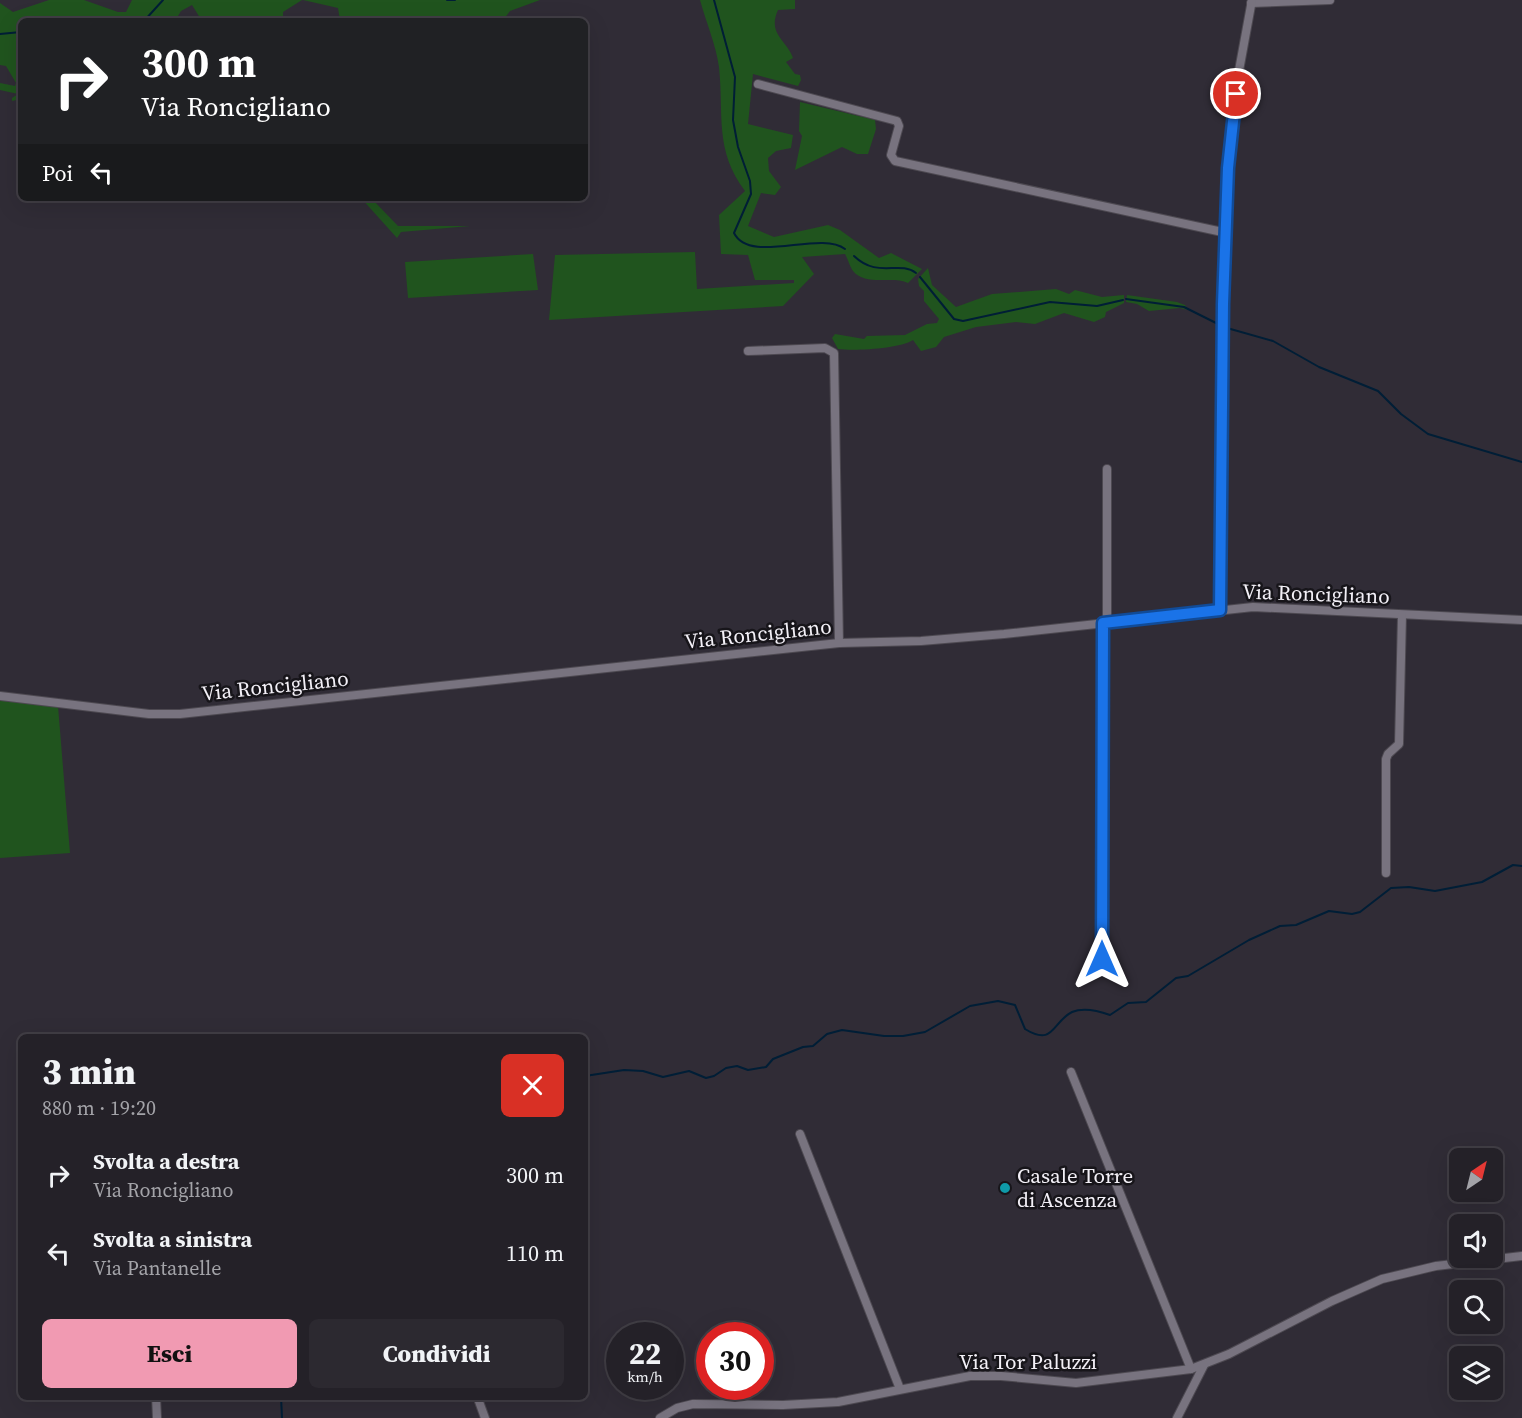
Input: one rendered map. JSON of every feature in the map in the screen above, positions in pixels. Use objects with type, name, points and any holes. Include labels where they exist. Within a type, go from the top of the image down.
[{"type":"street","points":[[1220,610],[1221,356],[1232,130],[1251,2],[1330,0]]},
{"type":"street","points":[[758,84],[897,121],[899,126],[891,154],[895,161],[1227,233]]},
{"type":"street","points":[[748,351],[825,348],[834,353],[838,643]]},
{"type":"street","points":[[1102,959],[1107,469]]},
{"type":"street","name":"Via Roncigliano","points":[[0,696],[149,714],[180,714],[838,643],[921,641],[1271,606],[1522,620]]},
{"type":"street","points":[[1386,873],[1386,759],[1399,744],[1402,615]]},
{"type":"street","points":[[1071,1072],[1191,1369]]},
{"type":"street","points":[[800,1134],[900,1389]]},
{"type":"street","name":"Via Tor Paluzzi","points":[[660,1418],[677,1408],[693,1404],[827,1403],[979,1375],[1076,1383],[1191,1369],[1204,1365],[1332,1301],[1389,1277],[1455,1263],[1522,1256]]},
{"type":"street","points":[[1177,1418],[1204,1365]]},
{"type":"street","points":[[156,1400],[157,1418]]},
{"type":"street","points":[[478,1400],[485,1418]]},
{"type":"green space","points":[[49,0],[84,0],[118,12],[126,12],[132,0],[302,0],[283,12],[283,18],[200,18],[192,5],[181,11],[177,18],[18,18],[18,94],[0,90],[0,83],[15,86],[16,83],[6,66],[0,65],[0,3],[13,12]]},
{"type":"green space","points":[[303,0],[540,0],[510,11],[505,18],[340,18],[338,8]]},
{"type":"green space","points":[[700,0],[795,0],[795,9],[778,10],[775,25],[776,31],[793,58],[786,62],[795,74],[800,75],[801,80],[798,86],[753,74],[748,124],[793,135],[791,148],[776,151],[768,158],[769,171],[781,187],[775,195],[761,193],[748,226],[774,237],[828,225],[840,230],[879,258],[891,253],[922,269],[908,283],[895,280],[872,280],[858,276],[845,254],[802,257],[814,274],[783,306],[549,320],[555,255],[695,252],[697,289],[794,283],[794,280],[755,280],[748,255],[721,254],[719,215],[745,191],[735,176],[724,146],[718,59]]},
{"type":"green space","points":[[18,94],[18,100],[12,101],[12,98]]},
{"type":"green space","points":[[800,102],[875,120],[876,129],[868,154],[857,154],[842,147],[795,170],[802,136],[799,131]]},
{"type":"green space","points":[[364,201],[374,201],[398,226],[470,226],[401,232],[397,238]]},
{"type":"green space","points":[[533,254],[538,290],[408,298],[405,262]]},
{"type":"green space","points":[[928,268],[932,285],[956,307],[992,294],[1056,289],[1069,294],[1075,290],[1102,297],[1124,295],[1124,303],[1106,312],[1105,317],[1094,322],[1064,313],[1035,324],[1016,322],[976,327],[944,337],[936,347],[921,351],[913,340],[888,347],[838,349],[832,338],[835,334],[864,339],[867,336],[905,335],[927,324],[937,323],[939,319],[924,301],[924,291],[919,286],[918,279]]},
{"type":"green space","points":[[1127,295],[1177,302],[1185,305],[1188,310],[1180,308],[1149,311],[1137,304],[1126,302]]},
{"type":"green space","points":[[0,700],[58,706],[70,853],[0,858]]},
{"type":"waterway","points":[[147,18],[163,0]]},
{"type":"waterway","points":[[447,0],[455,0]]},
{"type":"waterway","points":[[714,0],[735,77],[733,120],[738,147],[750,181],[751,194],[734,233],[742,242],[755,246],[819,243],[834,244],[845,249]]},
{"type":"waterway","points":[[0,34],[18,32]]},
{"type":"waterway","points":[[854,256],[871,267],[903,268],[916,273]]},
{"type":"waterway","points":[[920,277],[954,319],[963,321],[1050,302],[1097,306],[1123,300]]},
{"type":"waterway","points":[[1126,299],[1184,307],[1216,323]]},
{"type":"waterway","points":[[1227,328],[1273,341],[1319,367],[1378,391],[1401,414],[1428,434],[1522,462]]},
{"type":"waterway","points":[[588,1076],[624,1070],[643,1071],[663,1077],[689,1071],[706,1078],[726,1068],[737,1066],[748,1070],[766,1067],[773,1059],[803,1047],[813,1046],[827,1034],[842,1030],[884,1036],[903,1036],[925,1032],[970,1006],[998,1001],[1015,1005],[1025,1029],[1035,1034],[1047,1034],[1072,1012],[1086,1010],[1110,1015],[1128,1003],[1146,1002],[1176,978],[1188,976],[1249,940],[1280,926],[1296,925],[1329,911],[1352,914],[1360,912],[1391,888],[1409,887],[1435,891],[1482,882],[1513,865],[1522,866]]},
{"type":"waterway","points":[[281,1400],[282,1418]]},
{"type":"place","name":"Casale Torre di Ascenza","points":[[1005,1188]]},
{"type":"route","points":[[1102,959],[1103,623],[1220,610],[1221,356],[1227,185],[1236,94]]}]
